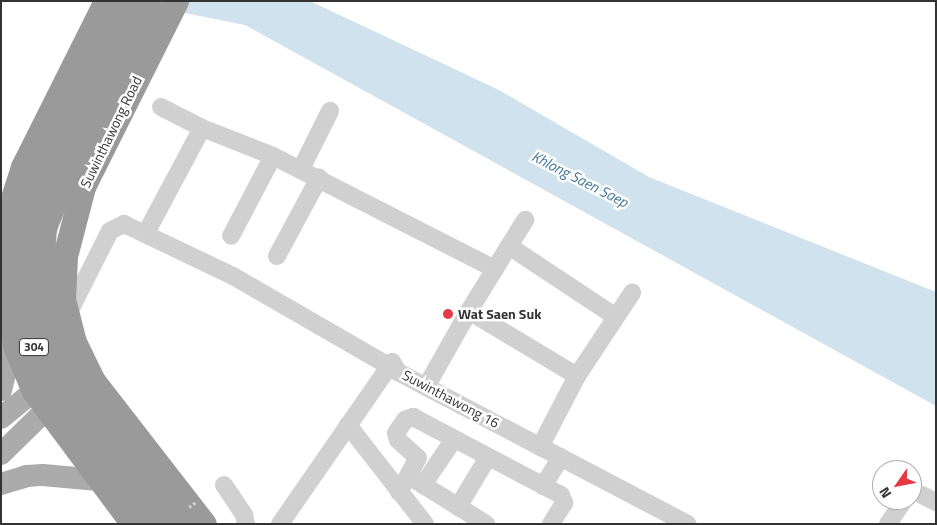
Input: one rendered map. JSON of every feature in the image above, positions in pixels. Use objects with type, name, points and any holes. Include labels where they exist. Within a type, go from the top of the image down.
[{"type":"highway","name":"304","points":[[106,1],[23,167],[8,213],[3,265],[10,321],[16,348],[40,400],[98,480],[133,524]]},
{"type":"highway","name":"304","points":[[128,1],[56,142],[35,192],[26,223],[19,263],[20,298],[29,336],[45,376],[72,418],[151,524]]},
{"type":"highway","name":"Suwinthawong Road","points":[[149,1],[75,149],[53,202],[44,228],[43,296],[57,352],[74,390],[177,524]]},
{"type":"highway","name":"Suwinthawong Road","points":[[176,1],[83,186],[65,256],[62,289],[66,318],[88,372],[204,524]]},
{"type":"highway","points":[[40,400],[88,372]]},
{"type":"main road","points":[[1,390],[8,361],[10,321]]},
{"type":"main road","points":[[1,418],[40,400]]},
{"type":"main road","points":[[1,454],[40,400]]},
{"type":"main road","points":[[1,484],[26,476],[43,475],[98,480]]},
{"type":"street","points":[[161,107],[202,128],[301,169],[495,269]]},
{"type":"street","points":[[301,169],[330,111]]},
{"type":"street","points":[[146,233],[202,128]]},
{"type":"street","points":[[231,236],[273,156]]},
{"type":"street","points":[[277,256],[319,178]]},
{"type":"street","points":[[426,387],[469,311],[525,220]]},
{"type":"street","points":[[66,318],[110,231],[117,225],[124,224],[233,276],[387,365]]},
{"type":"street","points":[[509,246],[616,317]]},
{"type":"street","points":[[540,446],[577,376],[632,293]]},
{"type":"street","points":[[469,311],[577,376]]},
{"type":"street","name":"Suwinthawong 16","points":[[280,524],[387,365],[392,362],[398,372],[688,524]]},
{"type":"street","points":[[416,481],[418,458],[396,436],[405,420],[413,417],[543,486],[564,500],[551,524]]},
{"type":"street","points":[[348,425],[425,524]]},
{"type":"street","points":[[399,492],[416,481],[454,439]]},
{"type":"street","points":[[458,506],[488,457]]},
{"type":"street","points":[[543,486],[561,457]]},
{"type":"street","points":[[416,481],[486,524]]},
{"type":"street","points":[[224,486],[244,515],[246,524]]},
{"type":"street","points":[[888,524],[897,510]]},
{"type":"water","name":"Khlong Saen Saep","points":[[161,1],[310,1],[499,90],[649,177],[936,292],[936,406],[245,25],[185,13]]},
{"type":"place","name":"Wat Saen Suk","points":[[448,314]]}]
